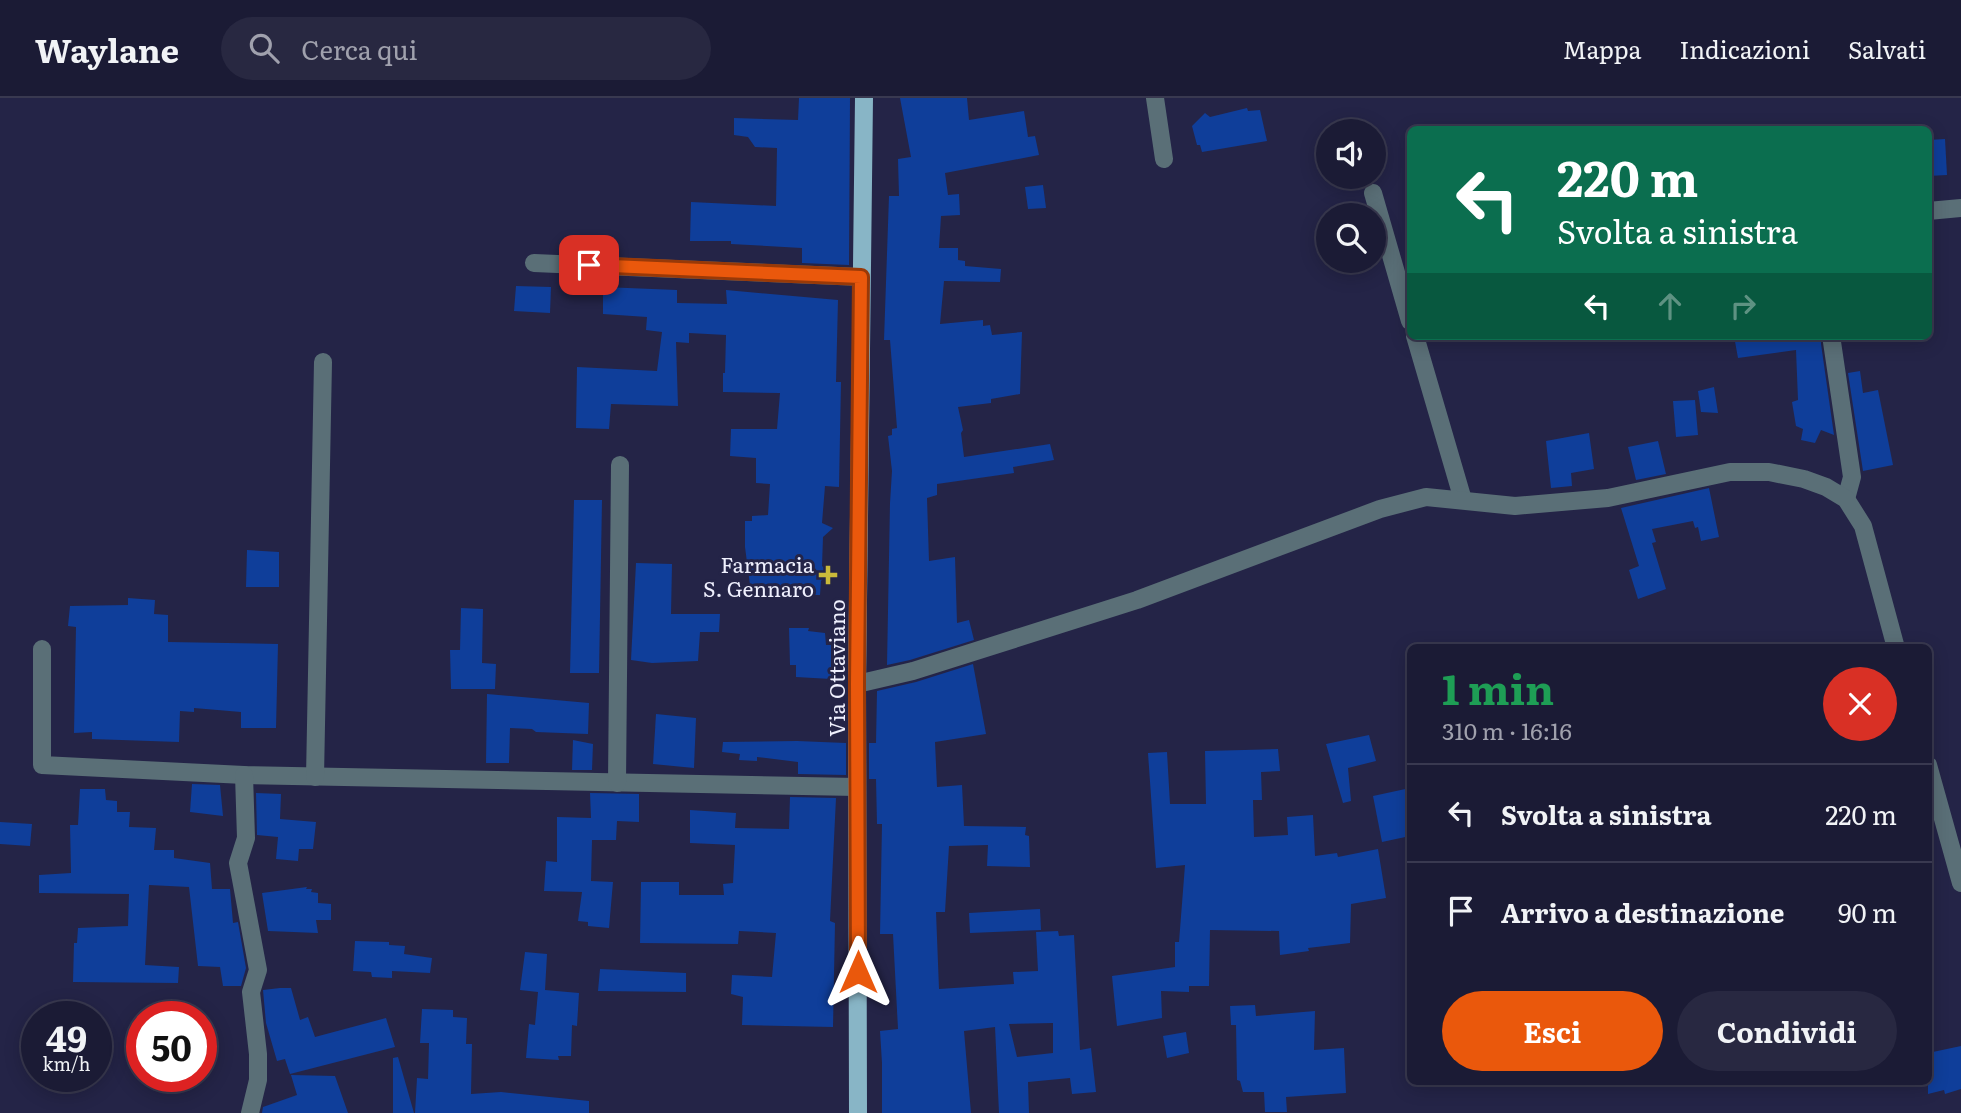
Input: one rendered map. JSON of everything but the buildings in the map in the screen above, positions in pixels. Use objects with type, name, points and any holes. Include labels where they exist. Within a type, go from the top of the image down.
[{"type":"main road","name":"Via Ottaviano","points":[[858,1113],[857,684],[864,98]]},
{"type":"street","points":[[1155,98],[1164,159]]},
{"type":"street","points":[[1373,193],[1407,311]]},
{"type":"street","points":[[1932,211],[1961,208]]},
{"type":"street","points":[[534,263],[861,277]]},
{"type":"street","points":[[1416,340],[1463,500]]},
{"type":"street","points":[[1832,340],[1852,477],[1846,499]]},
{"type":"street","points":[[315,777],[323,362]]},
{"type":"street","points":[[617,783],[620,464]]},
{"type":"street","points":[[857,684],[913,671],[1137,600],[1380,509],[1426,497],[1515,506],[1608,498],[1730,472],[1769,472],[1804,479],[1826,487],[1846,499],[1863,526],[1895,644]]},
{"type":"street","points":[[42,649],[42,765],[315,777],[857,787]]},
{"type":"street","points":[[244,775],[246,838],[238,863],[258,970],[251,992],[258,1080],[250,1113]]},
{"type":"street","points":[[1932,779],[1961,883]]},
{"type":"place","name":"Farmacia S. Gennaro","points":[[828,575]]},
{"type":"route","points":[[589,265],[861,277],[857,684],[858,972]]}]
